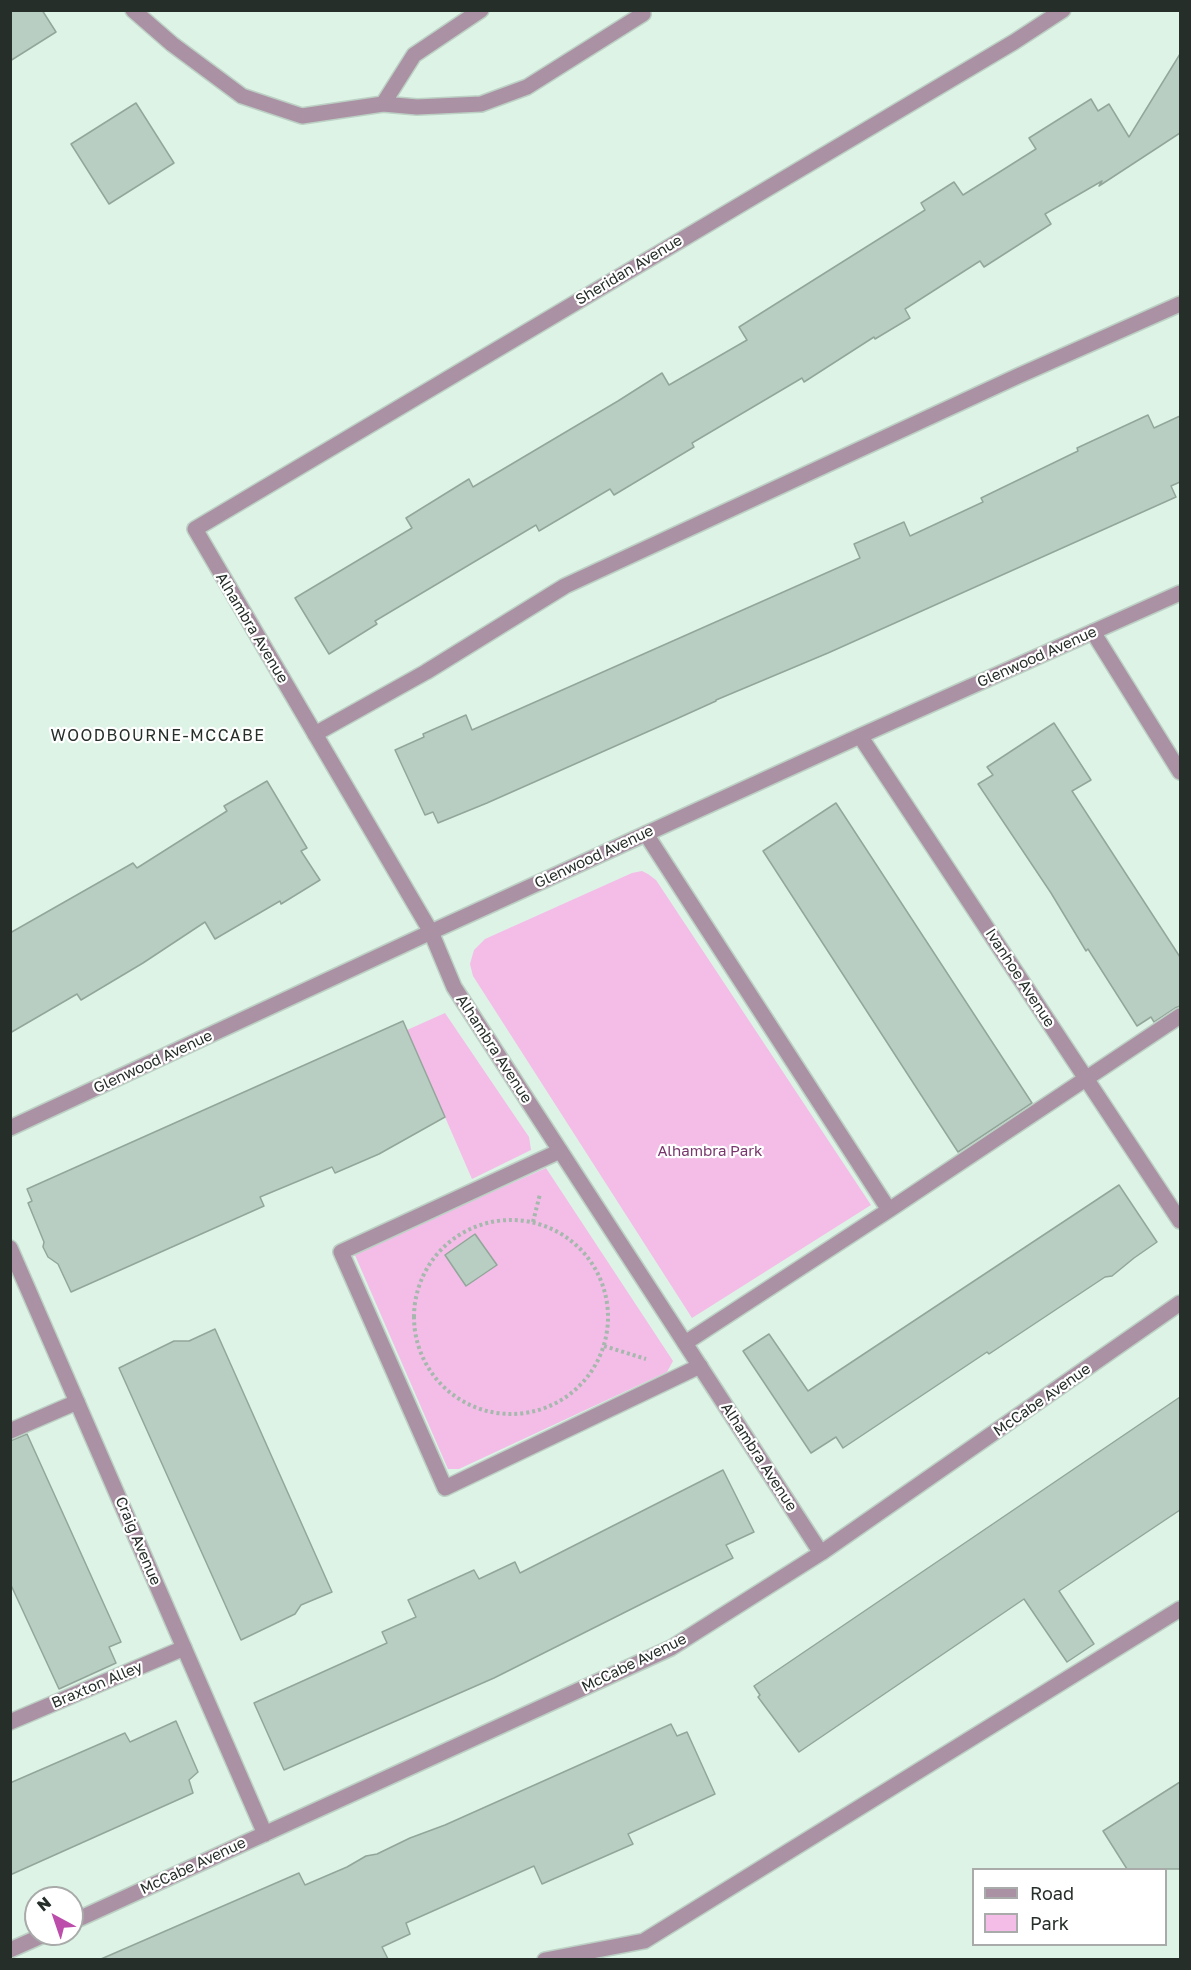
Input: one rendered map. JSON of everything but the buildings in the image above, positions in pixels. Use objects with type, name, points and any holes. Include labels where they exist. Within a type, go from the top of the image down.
[{"type":"street","points":[[133,10],[172,44],[242,96],[302,116],[382,104],[417,107],[481,104],[526,87],[643,14]]},
{"type":"street","points":[[382,104],[414,55],[481,10]]},
{"type":"street","name":"Sheridan Avenue","points":[[195,529],[1014,42],[1063,10]]},
{"type":"street","points":[[315,734],[426,672],[565,586],[1018,376],[1180,304]]},
{"type":"street","name":"Alhambra Avenue","points":[[195,529],[430,932],[454,987],[821,1553]]},
{"type":"street","name":"Glenwood Avenue","points":[[10,1128],[860,735],[1180,593]]},
{"type":"street","points":[[1093,632],[1180,772]]},
{"type":"street","name":"Ivanhoe Avenue","points":[[860,735],[1180,1221]]},
{"type":"street","points":[[646,834],[889,1210]]},
{"type":"street","points":[[685,1343],[1180,1016]]},
{"type":"street","points":[[560,1151],[341,1252],[445,1488],[700,1366]]},
{"type":"street","name":"Craig Avenue","points":[[10,1248],[265,1834]]},
{"type":"street","name":"McCabe Avenue","points":[[84,1917],[671,1648],[821,1553],[1180,1303]]},
{"type":"street","points":[[10,1431],[77,1402]]},
{"type":"street","points":[[545,1959],[644,1941],[1180,1609]]},
{"type":"street","name":"Braxton Alley","points":[[10,1722],[184,1648]]},
{"type":"street","points":[[10,1950],[24,1944]]},
{"type":"path","points":[[503,1220],[533,1222],[559,1232],[579,1247],[596,1269],[606,1293],[609,1319],[604,1346],[591,1373],[570,1395],[544,1410],[514,1415],[484,1412],[456,1399],[434,1379],[418,1353],[413,1323],[415,1293],[428,1265],[447,1243],[474,1227],[503,1220]]},
{"type":"green space","name":"Alhambra Park","points":[[642,871],[656,880],[871,1205],[692,1318],[473,976],[470,964],[474,950],[485,939],[632,873]]},
{"type":"green space","points":[[445,1013],[529,1137],[531,1150],[472,1179],[407,1030]]},
{"type":"green space","points":[[546,1168],[673,1361],[667,1372],[459,1469],[448,1469],[354,1253]]},
{"type":"district","name":"WOODBOURNE-MCCABE","points":[[158,736]]}]
